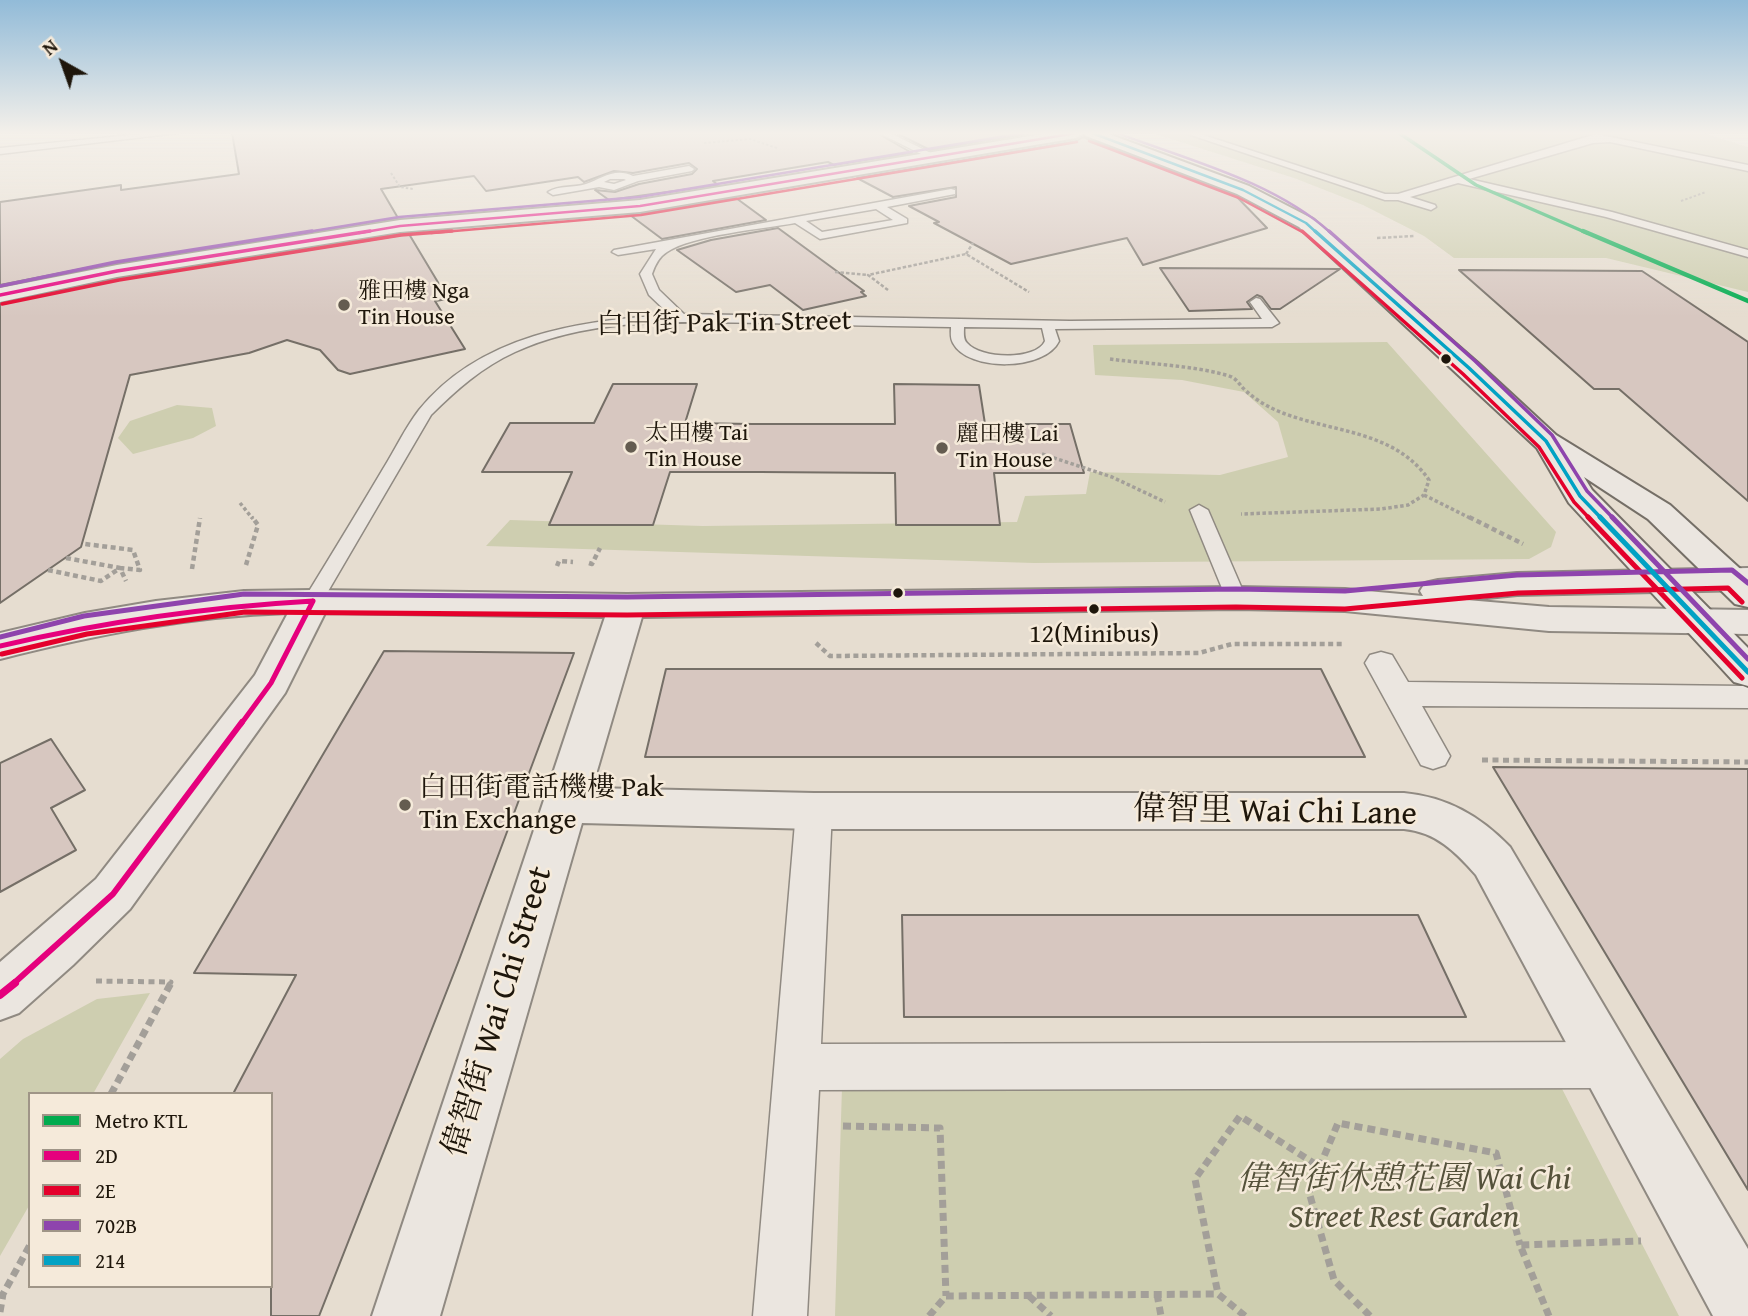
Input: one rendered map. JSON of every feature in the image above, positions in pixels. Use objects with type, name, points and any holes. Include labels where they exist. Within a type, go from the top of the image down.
[{"type":"street","points":[[0,295],[130,269],[400,226],[640,205],[705,194]]},
{"type":"street","points":[[1251,194],[1306,223],[1469,368],[1546,441],[1659,512],[1743,584]]},
{"type":"street","points":[[1546,441],[1580,496],[1664,582],[1699,622],[1746,685]]},
{"type":"street","points":[[1345,600],[1517,584],[1743,584]]},
{"type":"street","points":[[0,646],[85,625],[156,613],[244,603],[313,601],[627,606],[1236,598],[1345,600],[1549,619],[1748,622]]},
{"type":"street","name":"白田街 Pak Tin Street","points":[[0,995],[55,949],[113,894],[271,682],[313,601]]},
{"type":"street","name":"偉智街 Wai Chi Street","points":[[405,1316],[627,606]]},
{"type":"street","points":[[1381,663],[1433,755]]},
{"type":"street","points":[[1398,694],[1746,685]]},
{"type":"street","name":"偉智里 Wai Chi Lane","points":[[563,805],[814,811],[1418,811],[1439,817],[1476,841],[1493,861],[1748,1313]]},
{"type":"street","points":[[780,1316],[814,811]]},
{"type":"street","points":[[795,1067],[1608,1065]]},
{"type":"lane","points":[[628,194],[640,205]]},
{"type":"lane","points":[[618,252],[939,194]]},
{"type":"lane","points":[[1375,194],[1385,197],[1408,194]]},
{"type":"lane","points":[[1522,194],[1608,214],[1748,254]]},
{"type":"lane","points":[[1399,197],[1431,207]]},
{"type":"lane","points":[[797,220],[820,236],[903,221],[879,206]]},
{"type":"lane","points":[[681,318],[653,292],[646,274],[652,259],[660,250],[689,239]]},
{"type":"lane","name":"白田街 Pak Tin Street","points":[[313,601],[425,413],[446,388],[503,352],[559,332],[617,322],[681,318],[1047,325],[1272,323],[1256,302]]},
{"type":"lane","points":[[958,324],[958,341],[962,347],[982,356],[1011,360],[1035,356],[1050,347],[1052,342],[1047,325]]},
{"type":"lane","points":[[1199,510],[1236,598]]},
{"type":"path","points":[[1372,239],[1424,236]]},
{"type":"path","points":[[966,254],[973,243]]},
{"type":"path","points":[[835,272],[868,275],[966,254],[1033,294]]},
{"type":"path","points":[[868,275],[890,291]]},
{"type":"path","points":[[1098,357],[1203,370],[1236,378],[1258,400],[1279,411],[1367,437],[1412,458],[1424,468],[1429,480],[1423,495],[1408,505],[1381,509],[1236,514]]},
{"type":"path","points":[[1042,454],[1112,477],[1168,503]]},
{"type":"path","points":[[1423,495],[1531,548]]},
{"type":"path","points":[[240,503],[257,525],[250,552]]},
{"type":"path","points":[[192,568],[200,518]]},
{"type":"path","points":[[66,558],[140,570],[133,550],[85,544]]},
{"type":"path","points":[[559,561],[592,564],[600,548]]},
{"type":"path","points":[[47,570],[102,581],[120,568]]},
{"type":"path","points":[[810,637],[830,656],[1199,653],[1232,644],[1351,644]]},
{"type":"path","points":[[1482,760],[1748,762]]},
{"type":"path","points":[[85,981],[171,982],[112,1092]]},
{"type":"path","points":[[1218,1294],[1195,1180],[1240,1116],[1320,1167]]},
{"type":"path","points":[[1369,1316],[1334,1280],[1309,1192],[1338,1123],[1496,1153],[1520,1244],[1549,1316]]},
{"type":"path","points":[[791,1128],[940,1128],[946,1296],[929,1316]]},
{"type":"path","points":[[1520,1244],[1639,1241]]},
{"type":"path","points":[[0,1312],[3,1294],[28,1248]]},
{"type":"path","points":[[1157,1294],[1161,1316]]},
{"type":"path","points":[[946,1296],[1218,1294],[1245,1316]]},
{"type":"path","points":[[1029,1296],[1051,1316]]},
{"type":"green space","points":[[1336,194],[1748,194],[1748,292],[1606,258],[1454,258],[1424,236]]},
{"type":"green space","points":[[1387,342],[1556,532],[1551,547],[1529,559],[1034,563],[486,546],[510,520],[703,526],[1017,522],[1025,496],[1086,494],[1090,472],[1220,475],[1288,457],[1278,422],[1244,392],[1182,380],[1095,375],[1093,345]]},
{"type":"green space","points":[[177,405],[212,408],[216,426],[193,438],[133,454],[118,438],[130,421]]},
{"type":"green space","points":[[150,993],[94,1092],[28,1092],[28,1207],[0,1256],[0,1059],[23,1039],[97,999]]},
{"type":"green space","name":"偉智街休憩花園 Wai Chi Street Rest Garden","points":[[1559,1083],[1679,1316],[835,1316],[842,1087]]},
{"type":"building","points":[[54,194],[384,194],[398,218],[117,262],[0,285],[0,202]]},
{"type":"building","points":[[601,194],[650,194],[609,200]]},
{"type":"building","points":[[956,194],[1232,194],[1267,228],[1143,265],[1127,238],[1011,264],[934,223],[939,222],[909,206],[956,197]]},
{"type":"building","points":[[736,198],[766,220],[662,239],[630,215]]},
{"type":"building","points":[[778,228],[864,291],[861,292],[866,296],[803,310],[770,285],[736,292],[677,250],[711,240]]},
{"type":"building","points":[[409,234],[448,299],[435,301],[465,349],[350,374],[338,370],[320,350],[287,340],[249,353],[130,375],[81,547],[0,603],[0,304],[117,280]]},
{"type":"building","points":[[1160,268],[1340,269],[1280,309],[1271,309],[1262,297],[1257,295],[1247,302],[1252,309],[1189,311]]},
{"type":"building","points":[[1459,270],[1642,271],[1748,342],[1748,501],[1619,389],[1594,389]]},
{"type":"building","points":[[613,384],[697,384],[685,423],[753,424],[895,424],[894,384],[979,385],[985,424],[1070,424],[1084,473],[994,473],[1000,525],[896,525],[895,473],[670,472],[653,525],[549,525],[572,472],[482,472],[510,423],[594,423]]},
{"type":"building","name":"白田街電話機樓 Pak Tin Exchange","points":[[384,651],[574,653],[459,960],[319,1316],[271,1316],[273,1092],[234,1092],[296,975],[194,973]]},
{"type":"building","points":[[666,669],[1321,669],[1365,757],[645,757]]},
{"type":"building","points":[[51,739],[85,790],[51,808],[76,850],[0,892],[0,763]]},
{"type":"building","points":[[1493,767],[1748,769],[1748,1190]]},
{"type":"building","points":[[902,915],[1418,915],[1466,1017],[904,1017]]},
{"type":"metro line","name":"KTL","points":[[1498,194],[1748,301]]},
{"type":"transit line","name":"702B","points":[[0,286],[116,262],[399,217],[655,194]]},
{"type":"transit line","name":"2D","points":[[0,295],[117,271],[400,226],[640,206],[709,194]]},
{"type":"transit line","name":"2E","points":[[2,304],[119,280],[401,235],[641,215],[764,194]]},
{"type":"transit line","name":"2E","points":[[1230,194],[1301,230],[1463,374],[1539,447],[1574,502],[1742,678]]},
{"type":"transit line","name":"214","points":[[1251,194],[1306,223],[1469,368],[1546,441],[1580,496],[1748,672]]},
{"type":"transit line","name":"702B","points":[[1270,194],[1312,216],[1475,361],[1552,435],[1587,491],[1748,659]]},
{"type":"transit line","name":"702B","points":[[0,637],[84,616],[244,594],[627,597],[1236,589],[1345,591],[1517,575],[1732,570],[1748,583]]},
{"type":"transit line","name":"2E","points":[[2,654],[87,634],[245,612],[627,615],[1236,607],[1345,609],[1518,593],[1728,588],[1742,602]]},
{"type":"transit line","name":"2D","points":[[0,646],[155,616],[234,606],[313,601]]},
{"type":"transit line","name":"2D","points":[[0,995],[55,949],[113,894],[271,683],[313,601]]},
{"type":"place","name":"雅田樓 Nga Tin House","points":[[344,305]]},
{"type":"place","name":"太田樓 Tai Tin House","points":[[631,447]]},
{"type":"place","name":"麗田樓 Lai Tin House","points":[[942,448]]},
{"type":"place","name":"12(Minibus)","points":[[1094,609]]},
{"type":"place","name":"白田街電話機樓 Pak Tin Exchange","points":[[405,805]]}]
